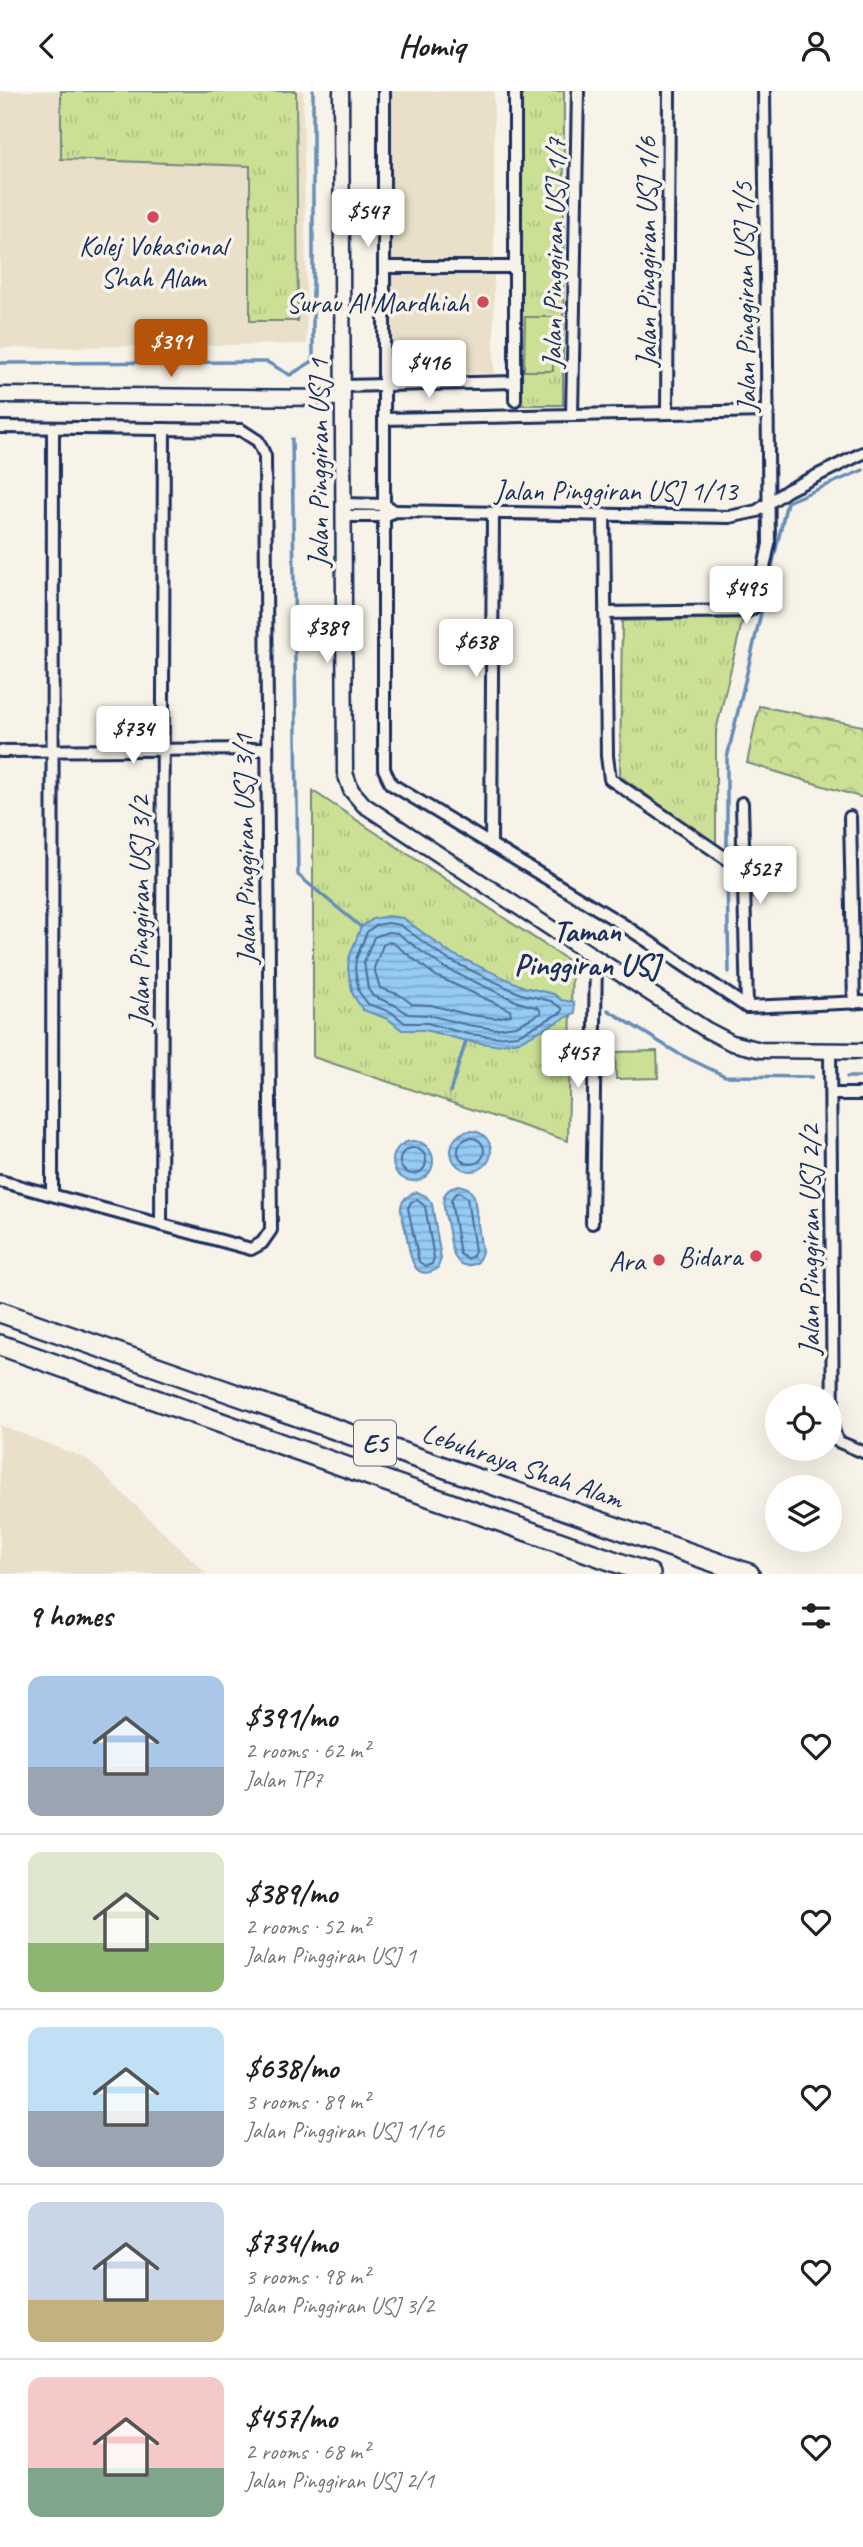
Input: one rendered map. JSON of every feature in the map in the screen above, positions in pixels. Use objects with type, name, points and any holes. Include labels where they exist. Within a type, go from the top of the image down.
[{"type":"highway","name":"Lebuhraya Shah Alam","points":[[0,1312],[749,1574]]},
{"type":"highway","name":"E5","points":[[0,1345],[650,1574]]},
{"type":"street","name":"Jalan Pinggiran USJ 1","points":[[341,91],[345,773],[351,790],[364,805],[707,1030],[732,1043],[761,1050],[863,1051]]},
{"type":"street","points":[[384,91],[384,769],[391,784],[619,922],[747,1007],[859,1003],[850,817]]},
{"type":"street","points":[[515,91],[515,400]]},
{"type":"street","name":"Jalan Pinggiran USJ 1/7","points":[[572,415],[578,91]]},
{"type":"street","name":"Jalan Pinggiran USJ 1/6","points":[[667,413],[669,91]]},
{"type":"street","name":"Jalan Pinggiran USJ 1/5","points":[[605,613],[748,611],[756,606],[769,544],[764,91]]},
{"type":"street","points":[[384,267],[515,267]]},
{"type":"street","points":[[0,395],[342,392],[384,385],[515,382]]},
{"type":"street","points":[[384,419],[768,411]]},
{"type":"street","name":"Jalan Pinggiran USJ 3/1","points":[[0,427],[241,431],[258,441],[265,456],[271,1230],[262,1243],[251,1249],[0,1181]]},
{"type":"street","points":[[52,428],[52,1195]]},
{"type":"street","name":"Jalan Pinggiran USJ 3/2","points":[[161,1225],[164,429]]},
{"type":"street","name":"Jalan Pinggiran USJ 1/13","points":[[342,510],[729,517],[757,511],[788,490],[863,453]]},
{"type":"street","points":[[491,845],[494,513]]},
{"type":"street","points":[[604,515],[607,756],[610,779],[743,870]]},
{"type":"street","points":[[0,751],[266,749]]},
{"type":"street","points":[[742,803],[747,1007]]},
{"type":"street","points":[[592,1223],[596,958]]},
{"type":"street","name":"Jalan Pinggiran USJ 2/2","points":[[830,1052],[833,1429],[836,1441],[863,1452]]},
{"type":"street","points":[[831,1094],[863,1094]]},
{"type":"shaded area","name":"Kolej Vokasional Shah Alam","points":[[0,91],[303,91],[307,344],[0,348]]},
{"type":"shaded area","points":[[391,91],[494,91],[494,373],[391,375]]},
{"type":"shaded area","points":[[0,1425],[87,1459],[207,1574],[0,1574]]},
{"type":"green space","points":[[61,91],[296,91],[298,321],[250,321],[250,166],[61,159]]},
{"type":"green space","points":[[520,91],[564,91],[563,405],[521,405]]},
{"type":"green space","points":[[525,317],[554,317],[553,371],[524,371]]},
{"type":"green space","points":[[743,618],[716,731],[716,844],[620,776],[622,621]]},
{"type":"green space","points":[[759,706],[863,726],[863,798],[747,763]]},
{"type":"green space","points":[[313,791],[572,963],[568,1141],[313,1057]]},
{"type":"green space","points":[[657,1051],[658,1078],[616,1079],[615,1052]]},
{"type":"water","points":[[388,916],[403,918],[450,953],[524,987],[574,1002],[575,1013],[520,1041],[495,1045],[466,1041],[425,1030],[402,1030],[388,1019],[363,1010],[353,995],[348,969],[349,958],[361,927],[373,919]]},
{"type":"water","points":[[471,1131],[485,1137],[491,1151],[485,1165],[471,1171],[457,1165],[451,1151],[457,1137]]},
{"type":"water","points":[[413,1141],[427,1147],[433,1161],[427,1175],[413,1181],[399,1175],[393,1161],[399,1147]]},
{"type":"water","points":[[459,1185],[468,1188],[474,1196],[482,1252],[478,1262],[469,1265],[463,1265],[454,1256],[444,1208],[446,1193]]},
{"type":"water","points":[[417,1192],[426,1196],[432,1204],[441,1259],[437,1269],[428,1272],[417,1269],[413,1263],[401,1213],[403,1201]]},
{"type":"waterway","points":[[0,363],[267,362],[290,375],[313,361],[313,91]]},
{"type":"waterway","points":[[292,439],[298,875],[361,927]]},
{"type":"waterway","points":[[727,852],[727,758],[787,502],[863,470]]},
{"type":"waterway","points":[[727,879],[729,972]]},
{"type":"waterway","points":[[608,1010],[679,1054],[725,1076],[812,1077]]},
{"type":"waterway","points":[[450,1092],[466,1041]]},
{"type":"waterway","points":[[847,1077],[863,1077]]},
{"type":"place","name":"Kolej Vokasional Shah Alam","points":[[153,217]]},
{"type":"place","name":"Surau Al Mardhiah","points":[[483,302]]},
{"type":"place","name":"Bidara","points":[[756,1256]]},
{"type":"place","name":"Ara","points":[[659,1260]]},
{"type":"district","name":"Taman Pinggiran USJ","points":[[587,948]]}]
